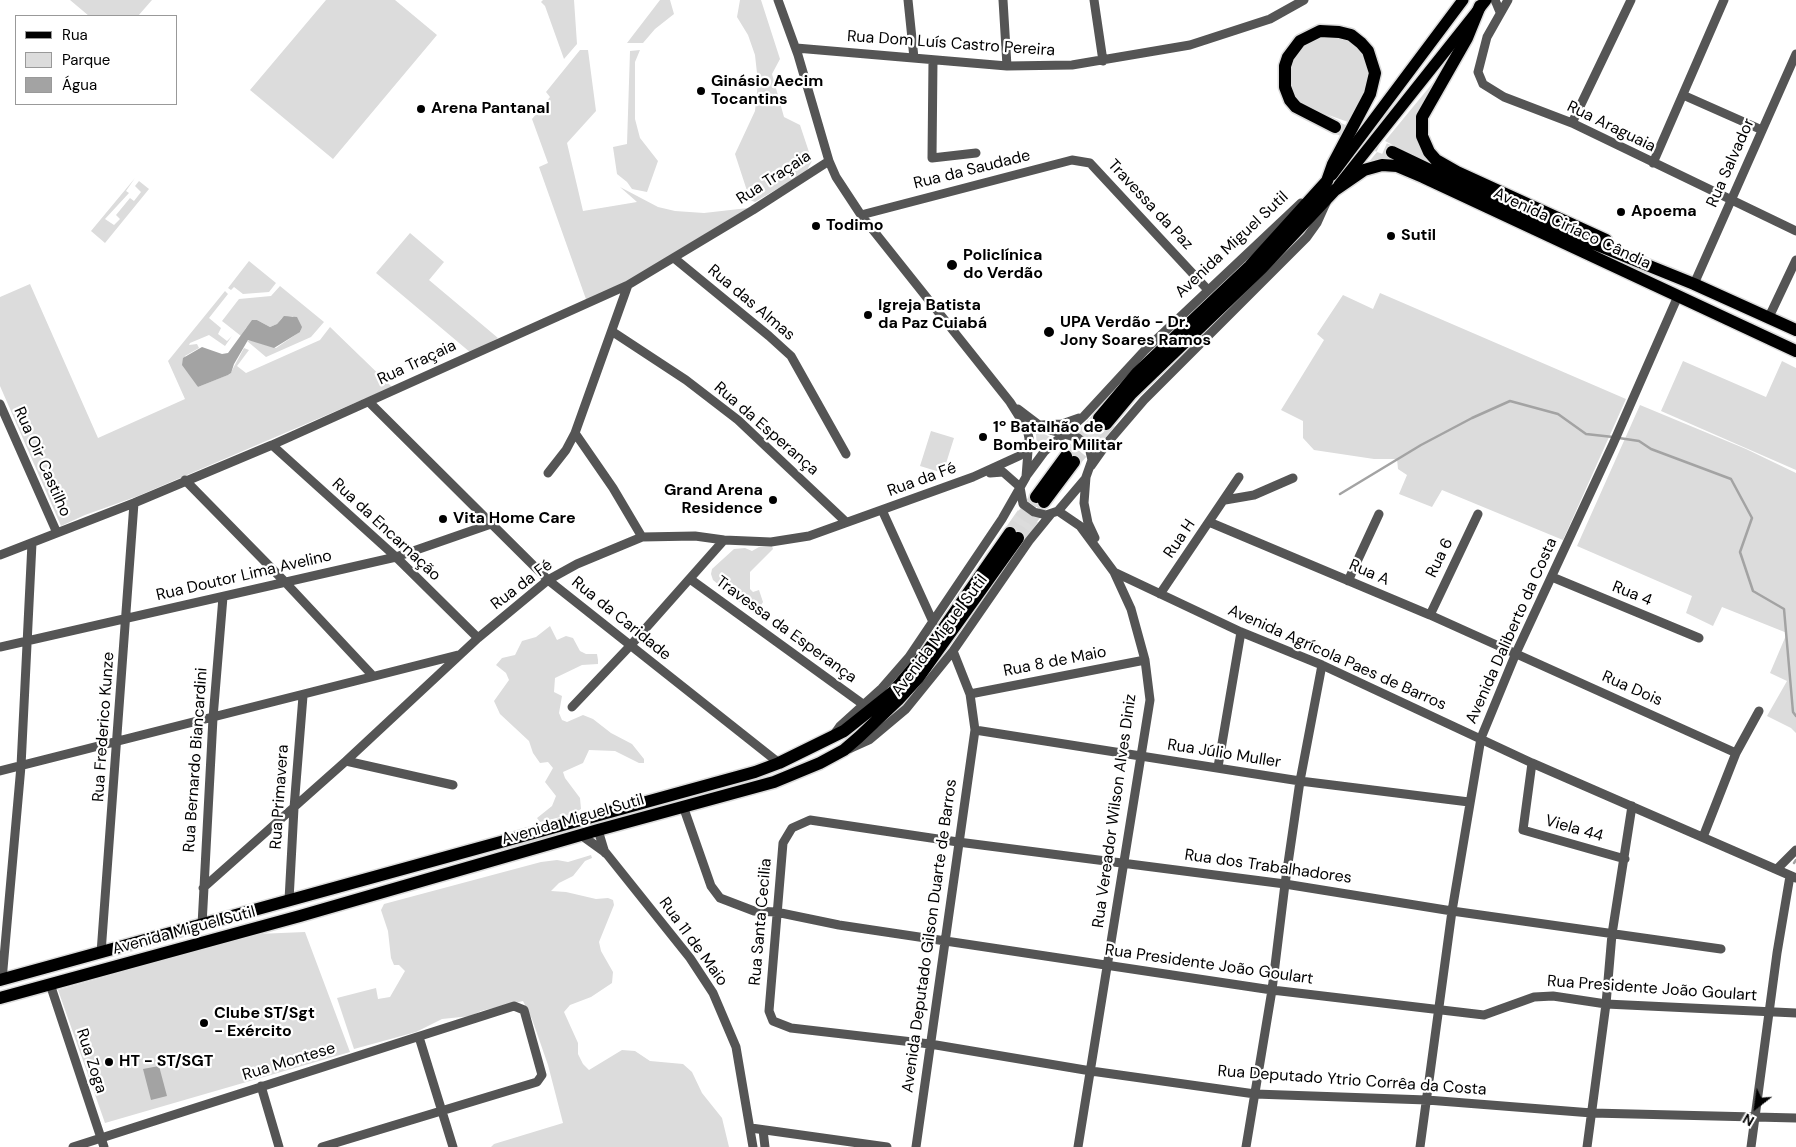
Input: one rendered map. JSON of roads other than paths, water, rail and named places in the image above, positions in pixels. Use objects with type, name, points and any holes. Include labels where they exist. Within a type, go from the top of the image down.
[{"type":"highway","points":[[1483,3],[1467,38],[1422,117],[1422,136],[1429,152],[1436,160],[1457,172],[1626,248],[1677,277]]},
{"type":"highway","points":[[1331,186],[1333,164],[1370,94],[1375,73],[1368,51],[1351,35],[1320,31],[1300,41],[1288,57],[1284,66],[1285,87],[1290,100],[1296,106],[1335,127]]},
{"type":"highway","points":[[1392,152],[1528,217],[1694,284],[1796,330]]},
{"type":"highway","name":"Avenida Ciríaco Cândia","points":[[1331,186],[1373,166],[1396,166],[1423,176],[1796,351]]},
{"type":"highway","name":"Avenida Miguel Sutil","points":[[1321,197],[1331,186]]},
{"type":"highway","points":[[1102,421],[1137,373],[1321,197]]},
{"type":"highway","points":[[1040,499],[1070,459]]},
{"type":"highway","points":[[831,738],[868,714],[910,674],[1014,536],[918,678],[876,722],[844,750]]},
{"type":"highway","name":"Avenida Miguel Sutil","points":[[1,980],[747,774],[779,763],[831,738]]},
{"type":"highway","name":"Avenida Miguel Sutil","points":[[0,998],[300,916],[581,834],[774,782],[820,763],[844,750]]},
{"type":"main road","name":"Avenida Miguel Sutil","points":[[1331,186],[1463,0]]},
{"type":"main road","name":"Avenida Miguel Sutil","points":[[1331,186],[1483,3]]},
{"type":"street","points":[[778,0],[796,48],[828,161],[861,215],[1010,402],[1027,429],[1029,448],[1026,477]]},
{"type":"street","points":[[908,0],[914,58]]},
{"type":"street","points":[[1003,0],[1008,66]]},
{"type":"street","points":[[1094,0],[1102,61]]},
{"type":"street","name":"Rua Dom Luís Castro Pereira","points":[[796,48],[1008,66],[1046,67],[1102,61],[1190,45],[1270,19],[1304,0]]},
{"type":"street","points":[[1495,0],[1500,12]]},
{"type":"street","name":"Rua Araguaia","points":[[1508,0],[1487,37],[1478,72],[1483,84],[1504,96],[1572,123],[1796,231]]},
{"type":"street","points":[[1572,123],[1631,0]]},
{"type":"street","points":[[1653,163],[1724,0]]},
{"type":"street","name":"Rua Salvador","points":[[1694,284],[1796,54]]},
{"type":"street","points":[[933,60],[932,158],[976,153]]},
{"type":"street","points":[[1683,95],[1762,130]]},
{"type":"street","name":"Rua da Saudade","points":[[861,215],[1072,160],[1090,163]]},
{"type":"street","name":"Rua Traçaia","points":[[0,555],[134,503],[272,445],[628,286],[828,161]]},
{"type":"street","name":"Travessa da Paz","points":[[1090,163],[1208,290]]},
{"type":"street","name":"Avenida Miguel Sutil","points":[[831,738],[840,726],[895,674],[933,622],[1044,452],[1064,436],[1145,350],[1288,213],[1321,197]]},
{"type":"street","name":"Avenida Miguel Sutil","points":[[844,750],[859,746],[888,726],[906,709],[953,651],[1029,541],[1086,477],[1108,442],[1144,400],[1307,237],[1317,223],[1321,197]]},
{"type":"street","name":"Rua das Almas","points":[[674,258],[791,356],[846,454]]},
{"type":"street","points":[[1769,317],[1796,260]]},
{"type":"street","points":[[548,473],[566,450],[575,433],[628,286]]},
{"type":"street","name":"Avenida Daliberto da Costa","points":[[1420,1147],[1440,1011],[1452,911],[1480,738],[1516,653],[1620,429],[1678,296]]},
{"type":"street","name":"Rua da Esperança","points":[[612,332],[686,380],[738,420],[846,522]]},
{"type":"street","name":"Rua da Caridade","points":[[369,402],[548,580],[779,763]]},
{"type":"street","points":[[1010,402],[1037,424],[1064,436],[1078,438],[1086,444],[1092,454],[1092,466]]},
{"type":"street","name":"Rua Oir Castilho","points":[[0,404],[57,533]]},
{"type":"street","points":[[1037,424],[1062,424],[1084,416]]},
{"type":"street","points":[[575,433],[613,488],[642,537]]},
{"type":"street","name":"Rua da Encarnação","points":[[272,445],[396,557],[478,638]]},
{"type":"street","name":"Rua da Fé","points":[[203,888],[346,761],[478,638],[548,580],[577,564],[642,537],[695,536],[724,540],[771,542],[809,536],[973,477],[1019,456],[1029,448]]},
{"type":"street","name":"Rua da Fé","points":[[973,477],[1003,472],[1020,487]]},
{"type":"street","points":[[1086,477],[1084,503],[1088,523],[1101,552]]},
{"type":"street","name":"Rua H","points":[[1160,594],[1239,477]]},
{"type":"street","points":[[1225,500],[1254,495],[1293,478]]},
{"type":"street","points":[[185,480],[285,582],[373,676]]},
{"type":"street","points":[[1020,487],[1021,500],[1026,507],[1041,515],[1055,513],[1080,526],[1101,552]]},
{"type":"street","name":"Rua Frederico Kunze","points":[[101,953],[134,503]]},
{"type":"street","points":[[882,510],[933,622]]},
{"type":"street","points":[[1348,581],[1379,514]]},
{"type":"street","name":"Rua 6","points":[[1430,615],[1478,514]]},
{"type":"street","name":"Rua A","points":[[1209,522],[1516,653]]},
{"type":"street","name":"Rua Doutor Lima Avelino","points":[[0,647],[396,557],[491,524]]},
{"type":"street","points":[[572,707],[630,646],[724,540]]},
{"type":"street","points":[[1,980],[20,766],[32,543]]},
{"type":"street","name":"Rua Vereador Wilson Alves Diniz","points":[[1078,1147],[1150,700],[1145,660],[1132,609],[1114,572],[1101,552]]},
{"type":"street","name":"Avenida Agrícola Paes de Barros","points":[[1114,572],[1241,632],[1322,665],[1532,764],[1793,877]]},
{"type":"street","name":"Rua 4","points":[[1552,577],[1699,638]]},
{"type":"street","name":"Travessa da Esperança","points":[[690,578],[864,705]]},
{"type":"street","name":"Rua Bernardo Biancardini","points":[[202,925],[213,718],[223,597]]},
{"type":"street","points":[[1218,767],[1241,632]]},
{"type":"street","name":"Avenida Deputado Gilson Duarte de Barros","points":[[916,1147],[975,730],[970,694],[953,651]]},
{"type":"street","name":"Rua Dois","points":[[1516,653],[1736,753]]},
{"type":"street","points":[[0,771],[460,655]]},
{"type":"street","name":"Rua 8 de Maio","points":[[970,694],[1145,660]]},
{"type":"street","points":[[944,663],[960,667]]},
{"type":"street","points":[[1246,1147],[1272,990],[1300,781],[1322,665]]},
{"type":"street","name":"Rua Primavera","points":[[289,900],[303,696]]},
{"type":"street","points":[[1703,837],[1736,753],[1759,711]]},
{"type":"street","name":"Rua Júlio Muller","points":[[975,730],[1300,781],[1469,802]]},
{"type":"street","points":[[346,761],[453,785]]},
{"type":"street","name":"Viela 44","points":[[1532,764],[1523,830],[1625,859]]},
{"type":"street","name":"Rua Presidente João Goulart","points":[[683,806],[710,886],[720,898],[754,911],[776,912],[839,925],[1272,990],[1440,1011],[1484,1015],[1534,997],[1553,996],[1606,1004],[1796,1014]]},
{"type":"street","points":[[1586,1147],[1606,1004],[1612,934],[1632,806]]},
{"type":"street","name":"Rua dos Trabalhadores","points":[[810,820],[958,842],[1285,884],[1452,911],[1721,949]]},
{"type":"street","name":"Rua Santa Cecilia","points":[[791,1028],[773,1021],[769,1011],[776,912],[783,843],[792,828],[810,820]]},
{"type":"street","name":"Rua 11 de Maio","points":[[598,830],[606,853]]},
{"type":"street","name":"Rua 11 de Maio","points":[[581,834],[606,853],[690,958],[714,993],[736,1047],[753,1147]]},
{"type":"street","points":[[1778,869],[1796,850]]},
{"type":"street","points":[[1751,1147],[1771,1012],[1777,953],[1793,877]]},
{"type":"street","name":"Rua Zoga","points":[[50,984],[102,1143]]},
{"type":"street","name":"Rua Montese","points":[[73,1147],[102,1143],[262,1086],[514,1006],[524,1010],[542,1074],[537,1082],[440,1110]]},
{"type":"street","name":"Rua Deputado Ytrio Corrêa da Costa","points":[[791,1028],[930,1044],[1091,1072],[1255,1094],[1427,1100],[1592,1113],[1796,1118]]},
{"type":"street","points":[[419,1037],[453,1147]]},
{"type":"street","points":[[262,1086],[279,1147]]},
{"type":"street","points":[[322,1147],[440,1110]]},
{"type":"street","points":[[750,1128],[887,1147]]},
{"type":"street","points":[[763,1130],[765,1147]]},
{"type":"water","points":[[284,316],[297,317],[302,327],[300,332],[274,348],[248,340],[231,373],[228,375],[198,387],[182,365],[183,358],[202,347],[222,354],[228,353],[252,320],[257,320],[270,327],[277,324]]},
{"type":"water","points":[[159,1066],[167,1096],[151,1100],[143,1069]]},
{"type":"waterway","points":[[1340,494],[1421,445],[1472,418],[1510,401],[1558,414],[1586,434],[1613,437]]},
{"type":"waterway","points":[[1619,438],[1639,441],[1651,449],[1731,479],[1752,518],[1740,552],[1753,591],[1784,609],[1793,712],[1796,716]]},
{"type":"tunnel","points":[[1335,127],[1392,152]]},
{"type":"tunnel","points":[[1066,456],[1099,418]]},
{"type":"tunnel","points":[[1074,462],[1106,424]]},
{"type":"tunnel","points":[[1010,533],[1036,497]]},
{"type":"tunnel","points":[[1018,538],[1044,502]]},
{"type":"place","name":"Ginásio Aecim Tocantins","points":[[701,91]]},
{"type":"place","name":"Arena Pantanal","points":[[421,109]]},
{"type":"place","name":"Apoema","points":[[1621,212]]},
{"type":"place","name":"Todimo","points":[[816,226]]},
{"type":"place","name":"Sutil","points":[[1391,236]]},
{"type":"place","name":"Policlínica do Verdão","points":[[952,265]]},
{"type":"place","name":"Igreja Batista da Paz Cuiabá","points":[[868,315]]},
{"type":"place","name":"UPA Verdão - Dr. Jony Soares Ramos","points":[[1049,332]]},
{"type":"place","name":"1º Batalhão de Bombeiro Militar","points":[[983,437]]},
{"type":"place","name":"Grand Arena Residence","points":[[773,500]]},
{"type":"place","name":"Vita Home Care","points":[[443,519]]},
{"type":"place","name":"Clube ST/Sgt - Exército","points":[[204,1023]]},
{"type":"place","name":"HT - ST/SGT","points":[[109,1062]]}]
